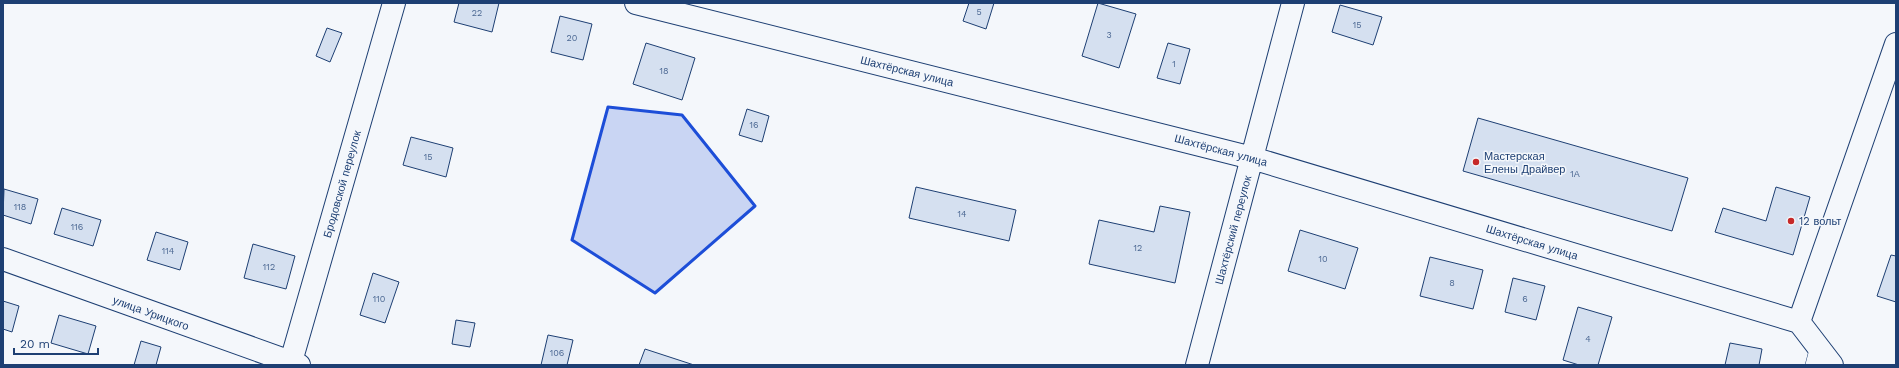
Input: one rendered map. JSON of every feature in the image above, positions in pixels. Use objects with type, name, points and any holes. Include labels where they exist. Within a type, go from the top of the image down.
[{"type":"street","name":"Бродовской переулок","points":[[293,364],[394,3]]},
{"type":"street","name":"Шахтёрская улица","points":[[636,3],[1252,158],[1799,322]]},
{"type":"street","name":"Шахтёрский переулок","points":[[1197,365],[1293,3]]},
{"type":"street","points":[[1832,365],[1814,355],[1799,322],[1896,44]]},
{"type":"street","name":"улица Урицкого","points":[[3,259],[293,364]]},
{"type":"highlighted area","points":[[608,107],[682,115],[755,206],[655,293],[572,240]]},
{"type":"building","points":[[459,3],[499,3],[492,32],[454,22]]},
{"type":"building","points":[[969,3],[994,3],[986,29],[963,21]]},
{"type":"building","points":[[1098,3],[1136,14],[1119,68],[1082,56]]},
{"type":"building","points":[[1340,5],[1382,17],[1373,45],[1332,32]]},
{"type":"building","points":[[560,16],[592,24],[583,60],[551,52]]},
{"type":"building","points":[[327,28],[342,33],[330,62],[316,56]]},
{"type":"building","points":[[646,43],[695,58],[682,100],[633,84]]},
{"type":"building","points":[[1168,43],[1190,49],[1180,84],[1157,78]]},
{"type":"building","points":[[747,109],[769,116],[762,142],[739,135]]},
{"type":"building","points":[[1478,118],[1688,178],[1672,231],[1463,171]]},
{"type":"building","points":[[411,137],[453,148],[446,177],[403,165]]},
{"type":"building","points":[[916,187],[1016,210],[1009,241],[909,218]]},
{"type":"building","points":[[1776,187],[1810,197],[1793,255],[1715,232],[1723,208],[1766,221]]},
{"type":"building","points":[[4,189],[38,199],[31,224],[3,215]]},
{"type":"building","points":[[1160,206],[1190,212],[1175,283],[1089,264],[1099,220],[1154,232]]},
{"type":"building","points":[[62,208],[101,220],[93,246],[54,234]]},
{"type":"building","points":[[1300,230],[1358,248],[1345,289],[1288,271]]},
{"type":"building","points":[[156,232],[188,242],[180,270],[147,260]]},
{"type":"building","points":[[253,244],[295,256],[286,289],[244,278]]},
{"type":"building","points":[[1891,255],[1896,256],[1896,302],[1877,296]]},
{"type":"building","points":[[1430,257],[1483,270],[1473,309],[1420,296]]},
{"type":"building","points":[[373,273],[399,282],[385,323],[360,315]]},
{"type":"building","points":[[1513,278],[1545,286],[1536,320],[1505,312]]},
{"type":"building","points":[[3,301],[19,306],[12,332],[3,329]]},
{"type":"building","points":[[1578,307],[1612,317],[1598,365],[1579,365],[1563,360]]},
{"type":"building","points":[[59,315],[96,326],[88,354],[51,343]]},
{"type":"building","points":[[456,320],[475,323],[470,347],[452,344]]},
{"type":"building","points":[[548,335],[573,340],[567,365],[541,365]]},
{"type":"building","points":[[141,341],[161,347],[156,365],[134,365]]},
{"type":"building","points":[[1730,343],[1762,349],[1759,365],[1725,365]]},
{"type":"building","points":[[645,349],[694,365],[639,365]]},
{"type":"place","name":"Мастерская Елены Драйвер","points":[[1476,162]]},
{"type":"place","name":"12 вольт","points":[[1791,221]]}]
